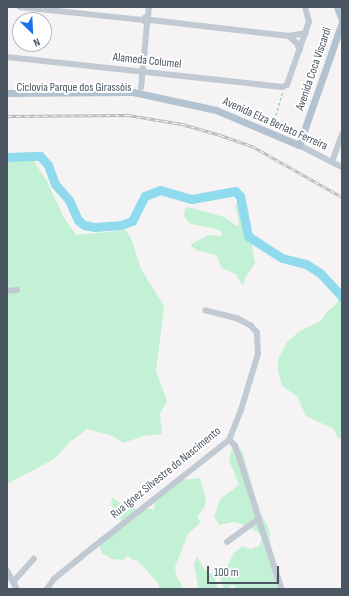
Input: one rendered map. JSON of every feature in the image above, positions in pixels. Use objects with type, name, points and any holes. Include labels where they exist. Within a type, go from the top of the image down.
[{"type":"main road","name":"Avenida Coca Viscardi","points":[[299,145],[342,21],[338,7]]},
{"type":"main road","name":"Avenida Elza Berlato Ferreira","points":[[7,93],[133,92],[216,110],[299,145]]},
{"type":"street","points":[[20,7],[289,36],[306,33]]},
{"type":"street","points":[[141,88],[149,7]]},
{"type":"street","points":[[285,87],[306,33],[309,19],[305,7]]},
{"type":"street","points":[[289,36],[300,49]]},
{"type":"street","name":"Alameda Columel","points":[[7,57],[285,87]]},
{"type":"street","points":[[332,162],[342,135]]},
{"type":"street","name":"Avenida Elza Berlato Ferreira","points":[[299,145],[342,167]]},
{"type":"street","points":[[7,291],[17,290]]},
{"type":"street","name":"Rua Ignez Silvestre do Nascimento","points":[[47,589],[54,579],[229,440],[258,354],[257,333],[251,326],[238,319],[206,311]]},
{"type":"street","points":[[229,440],[235,446],[240,460],[282,589]]},
{"type":"street","points":[[227,542],[259,519]]},
{"type":"street","points":[[13,582],[34,559]]},
{"type":"street","points":[[7,570],[17,589]]},
{"type":"path","points":[[239,114],[264,120],[273,118],[276,115],[285,87]]},
{"type":"green space","points":[[33,160],[47,181],[63,216],[76,235],[126,230],[132,241],[141,269],[164,306],[156,371],[167,401],[160,414],[162,434],[143,436],[124,443],[110,435],[87,429],[70,442],[54,459],[7,484],[7,161]]},
{"type":"green space","points":[[239,202],[242,206],[247,224],[256,240],[252,247],[255,263],[245,278],[244,284],[242,285],[236,274],[222,268],[216,255],[196,250],[190,245],[208,235],[222,236],[222,232],[216,229],[191,224],[186,219],[184,214],[185,209],[188,207],[224,217],[237,226],[239,225],[235,206]]},
{"type":"green space","points":[[342,293],[342,439],[337,437],[334,429],[306,416],[297,396],[282,386],[278,370],[278,359],[287,342],[300,331],[321,321],[326,313],[336,304]]},
{"type":"green space","points":[[232,447],[237,447],[242,451],[260,512],[269,529],[270,541],[282,589],[238,589],[233,585],[230,586],[230,589],[225,589],[222,585],[219,575],[226,569],[234,553],[242,546],[251,549],[259,546],[262,538],[258,532],[242,524],[233,522],[219,525],[214,516],[221,498],[239,485],[229,460]]},
{"type":"green space","points":[[200,478],[206,500],[204,508],[197,517],[201,522],[188,534],[175,567],[176,575],[184,589],[160,589],[157,582],[138,561],[127,556],[123,560],[112,559],[102,553],[98,538],[112,532],[119,526],[121,520],[111,504],[112,498],[126,508],[130,506],[136,509],[152,509],[154,512],[155,500],[181,480]]},
{"type":"green space","points":[[197,557],[205,570],[214,575],[218,589],[195,589],[198,587],[194,564]]},
{"type":"waterway","points":[[7,157],[40,156],[48,165],[55,184],[69,200],[78,220],[84,225],[94,227],[121,225],[132,221],[145,196],[160,190],[192,199],[235,191],[240,196],[248,236],[282,258],[306,264],[320,273],[342,297]]},
{"type":"railway","points":[[7,116],[128,115],[182,124],[252,146],[342,197]]}]
